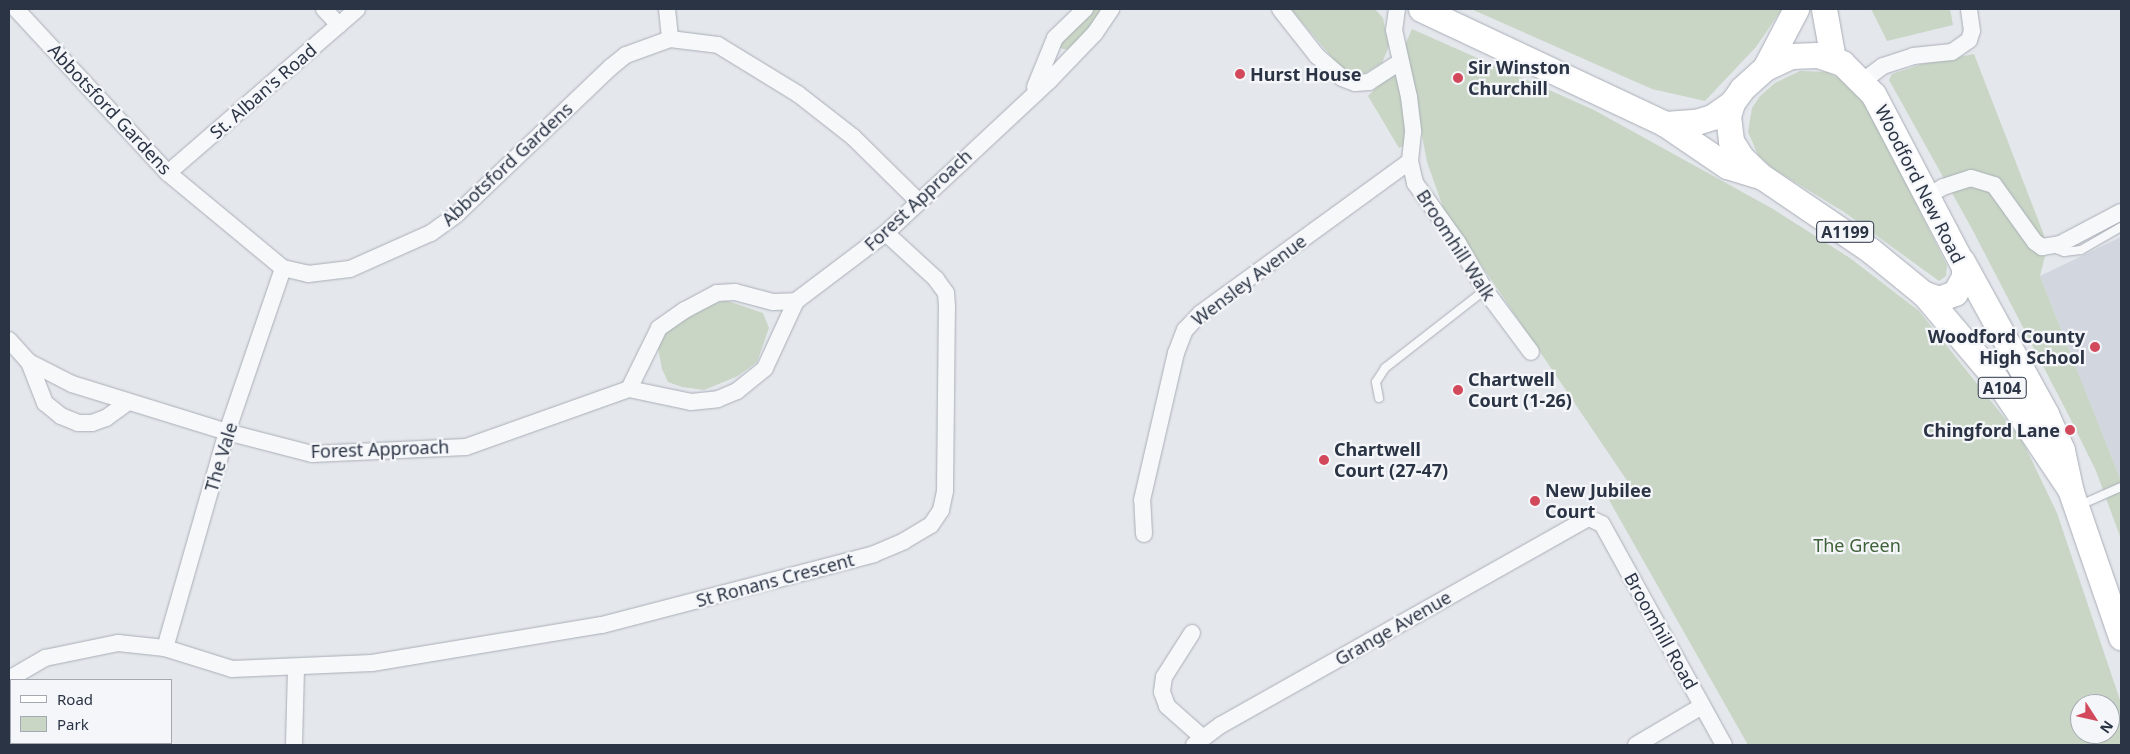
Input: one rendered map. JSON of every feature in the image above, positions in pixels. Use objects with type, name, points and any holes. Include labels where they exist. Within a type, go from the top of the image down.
[{"type":"main road","name":"A1199","points":[[1421,9],[1665,124],[1689,143],[1728,166],[1760,176],[1870,250],[1924,294]]},
{"type":"main road","name":"Woodford New Road","points":[[1732,103],[1764,68],[1796,9]]},
{"type":"main road","points":[[1824,9],[1833,59]]},
{"type":"main road","name":"Woodford New Road","points":[[1764,68],[1792,56],[1804,54],[1833,59],[1863,81],[1882,108],[1961,259],[1964,277],[1955,293],[1939,299],[1924,294]]},
{"type":"main road","name":"A1199","points":[[1665,124],[1696,122],[1712,117],[1732,103]]},
{"type":"main road","points":[[1732,103],[1728,116],[1731,141],[1750,168],[1760,176]]},
{"type":"main road","name":"A104","points":[[1961,259],[2046,414],[2062,450],[2073,498],[2121,637]]},
{"type":"main road","name":"A104","points":[[1924,294],[1996,379],[2073,498]]},
{"type":"street","name":"Abbotsford Gardens","points":[[16,9],[168,173],[283,268],[308,274],[350,269],[431,234],[457,214],[611,67],[626,55],[670,40],[718,46],[798,94],[853,137],[919,202]]},
{"type":"street","points":[[324,9],[339,25]]},
{"type":"street","name":"St. Alban's Road","points":[[168,173],[357,9]]},
{"type":"street","points":[[667,9],[670,40]]},
{"type":"street","name":"Forest Approach","points":[[1033,92],[1055,38],[1084,9]]},
{"type":"street","name":"Forest Approach","points":[[9,340],[29,362],[72,384],[127,403],[312,454],[466,447],[629,389],[691,402],[718,399],[737,391],[768,363],[796,301],[886,233],[1095,33],[1111,9]]},
{"type":"street","points":[[1280,9],[1317,56],[1342,78],[1354,84],[1369,82],[1400,62]]},
{"type":"street","name":"Broomhill Walk","points":[[1397,9],[1394,30],[1413,132],[1410,161],[1416,183],[1458,243],[1485,290],[1531,352]]},
{"type":"street","points":[[1863,81],[1883,66],[1913,56],[1952,52],[1969,40],[1972,31],[1969,9]]},
{"type":"street","name":"Wensley Avenue","points":[[1144,534],[1142,500],[1176,353],[1185,330],[1201,313],[1410,161]]},
{"type":"street","points":[[1928,196],[1943,187],[1971,178],[1994,185],[2034,242],[2042,248],[2060,244],[2121,212]]},
{"type":"street","name":"St Ronans Crescent","points":[[9,679],[45,658],[73,650],[118,643],[165,648],[232,669],[372,664],[602,625],[874,554],[931,525],[941,510],[945,491],[946,293],[936,279],[886,233]]},
{"type":"street","name":"The Vale","points":[[165,648],[227,432],[283,268]]},
{"type":"street","points":[[629,389],[659,328],[685,310],[717,293],[735,292],[773,302],[796,301]]},
{"type":"street","name":"Forest Approach","points":[[29,362],[45,403],[69,419],[92,423],[106,418],[127,403]]},
{"type":"street","name":"Grange Avenue","points":[[1198,741],[1585,519],[1595,520]]},
{"type":"street","name":"Broomhill Road","points":[[1595,520],[1602,524],[1724,745]]},
{"type":"street","points":[[1192,633],[1164,677],[1162,692],[1167,706],[1198,741]]},
{"type":"street","points":[[294,745],[296,667]]},
{"type":"street","points":[[1636,745],[1702,706]]},
{"type":"lane","points":[[2049,246],[2064,252],[2081,250],[2121,227]]},
{"type":"lane","points":[[1379,398],[1376,382],[1385,368],[1485,290]]},
{"type":"lane","points":[[2073,498],[2121,487]]},
{"type":"shaded area","name":"Woodford County High School","points":[[2121,237],[2121,481],[2040,276]]},
{"type":"green space","points":[[1093,9],[1106,9],[1069,50],[1059,48],[1061,41]]},
{"type":"green space","points":[[1291,9],[1375,9],[1383,18],[1389,46],[1382,63],[1360,76],[1345,73]]},
{"type":"green space","points":[[1471,9],[1782,9],[1756,47],[1705,101],[1652,89]]},
{"type":"green space","points":[[1871,9],[1950,9],[1953,25],[1887,41]]},
{"type":"green space","name":"The Green","points":[[1412,29],[1594,110],[1773,209],[1850,258],[1919,311],[2022,440],[2057,513],[2118,694],[2070,694],[2070,744],[2120,744],[2120,700],[2121,745],[1748,745],[1609,500],[1630,485],[1444,210],[1427,162],[1405,45]]},
{"type":"green space","points":[[1974,54],[2044,235],[2045,256],[2040,276],[2121,481],[2121,539],[2096,471],[2070,418],[1971,227],[1889,80],[1892,74],[1922,64]]},
{"type":"green space","points":[[1800,71],[1827,72],[1846,82],[1867,107],[1947,265],[1946,276],[1939,281],[1844,212],[1772,168],[1758,155],[1748,132],[1752,108],[1760,96],[1775,83]]},
{"type":"green space","points":[[1390,74],[1399,77],[1408,128],[1405,145],[1399,148],[1368,96]]},
{"type":"green space","points":[[725,300],[763,313],[769,328],[757,362],[738,376],[704,390],[682,387],[668,382],[662,369],[658,348],[667,330],[704,308]]},
{"type":"place","name":"Hurst House","points":[[1240,74]]},
{"type":"place","name":"Sir Winston Churchill","points":[[1458,78]]},
{"type":"place","name":"Woodford County High School","points":[[2095,347]]},
{"type":"place","name":"Chartwell Court (1-26)","points":[[1458,390]]},
{"type":"place","name":"Chingford Lane","points":[[2070,430]]},
{"type":"place","name":"Chartwell Court (27-47)","points":[[1324,460]]},
{"type":"place","name":"New Jubilee Court","points":[[1535,501]]}]
